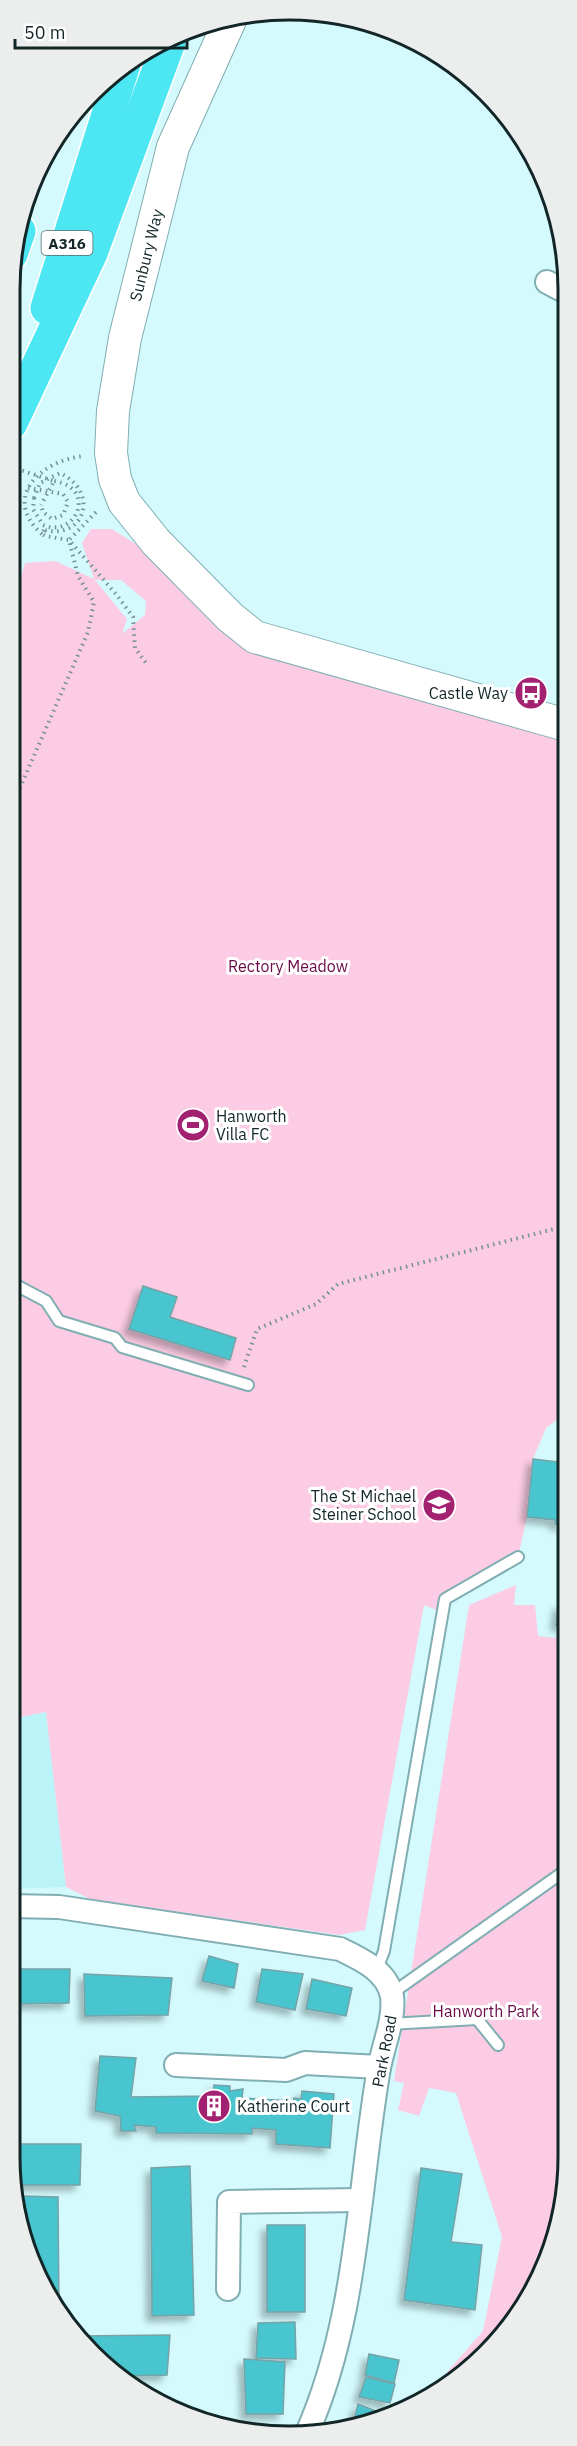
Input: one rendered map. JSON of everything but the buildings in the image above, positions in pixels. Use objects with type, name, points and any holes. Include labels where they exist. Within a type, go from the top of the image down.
[{"type":"highway","points":[[20,404],[92,253],[166,49]]},
{"type":"highway","name":"A316","points":[[20,394],[119,80]]},
{"type":"street","name":"Sunbury Way","points":[[124,502],[116,479],[111,453],[113,411],[125,338],[173,147],[227,27]]},
{"type":"street","points":[[124,502],[156,542],[230,618],[255,637],[558,723]]},
{"type":"street","name":"Park Road","points":[[20,1906],[59,1907],[340,1949],[377,1970],[392,1994],[339,2340],[310,2426]]},
{"type":"street","points":[[176,2065],[286,2070],[305,2062],[379,2067]]},
{"type":"street","points":[[228,2289],[229,2202],[361,2200]]},
{"type":"lane","points":[[20,1287],[46,1301],[59,1322],[115,1338],[122,1347],[244,1384]]},
{"type":"lane","points":[[377,1970],[384,1951],[445,1599],[518,1557]]},
{"type":"lane","points":[[392,1994],[558,1876]]},
{"type":"lane","points":[[388,2024],[477,2019],[498,2045]]},
{"type":"path","points":[[111,453],[70,458],[48,466],[35,477],[28,488],[24,502],[25,514],[31,525],[43,532],[69,540],[116,594],[133,617],[135,648],[146,663]]},
{"type":"path","points":[[20,470],[54,481],[73,488],[80,502],[77,512],[69,523],[60,527],[49,527],[38,520],[33,509],[34,498],[40,483],[60,473],[76,482],[81,490],[84,501],[81,515],[74,525],[62,532],[43,532]]},
{"type":"path","points":[[28,488],[63,494],[68,502],[63,515],[52,519],[46,517],[41,505],[54,481]]},
{"type":"path","points":[[69,540],[98,510],[124,502]]},
{"type":"path","points":[[20,788],[88,632],[94,602],[78,576],[69,540]]},
{"type":"path","points":[[244,1384],[257,1329],[316,1304],[338,1284],[558,1228]]},
{"type":"shaded area","points":[[46,1712],[66,1887],[20,1889],[20,1717]]},
{"type":"green space","name":"Rectory Meadow","points":[[91,529],[112,529],[185,575],[216,627],[257,655],[363,682],[558,740],[558,1419],[546,1428],[533,1459],[527,1517],[518,1557],[445,1598],[442,1612],[424,1605],[365,1930],[339,1935],[90,1899],[66,1887],[46,1712],[20,1717],[20,581],[25,563],[55,561],[94,579],[82,543]],"holes":[[[95,580],[121,580],[146,601],[145,615],[122,634],[127,619]]]},
{"type":"green space","name":"Hanworth Park","points":[[516,1585],[514,1605],[535,1605],[538,1636],[558,1638],[558,2158],[555,2193],[548,2227],[530,2276],[512,2307],[491,2335],[466,2360],[448,2374],[483,2331],[502,2237],[456,2093],[429,2088],[419,2116],[398,2110],[404,2083],[394,2081],[469,1605]]},
{"type":"place","name":"Castle Way","points":[[531,693]]},
{"type":"place","name":"Hanworth Villa FC","points":[[193,1125]]},
{"type":"place","name":"The St Michael Steiner School","points":[[439,1505]]},
{"type":"place","name":"Katherine Court","points":[[214,2106]]}]
